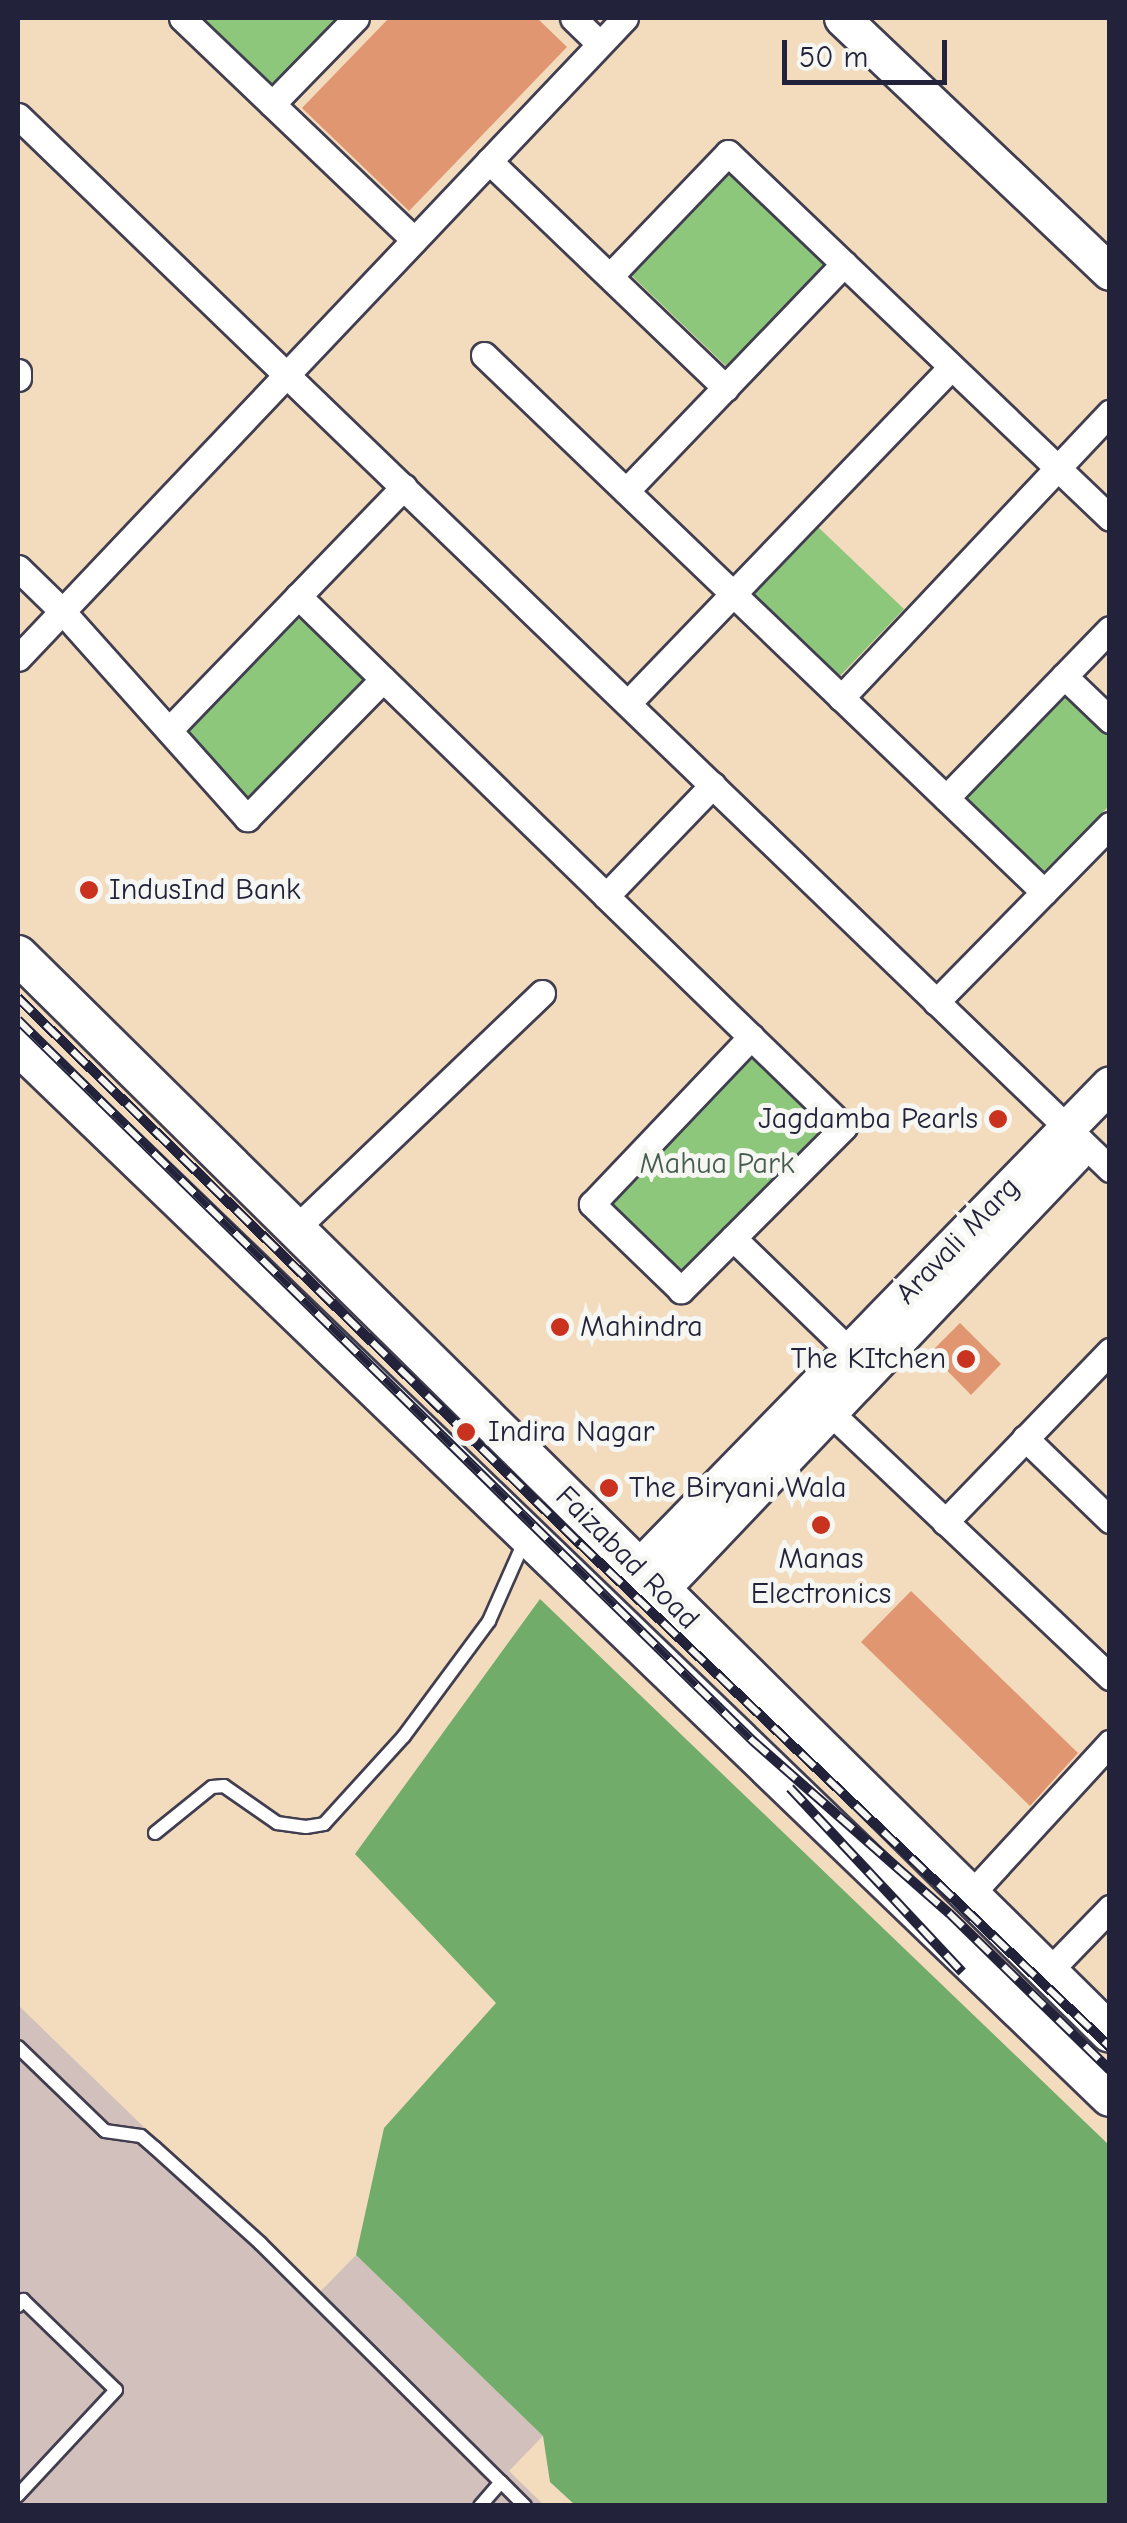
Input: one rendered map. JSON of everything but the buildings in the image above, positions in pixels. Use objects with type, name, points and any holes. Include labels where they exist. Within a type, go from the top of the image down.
[{"type":"main road","name":"Faizabad Road","points":[[18,955],[1110,2034]]},
{"type":"main road","name":"Faizabad Road","points":[[18,1044],[1110,2097]]},
{"type":"street","points":[[182,18],[414,240]]},
{"type":"street","points":[[272,104],[356,18]]},
{"type":"street","points":[[573,18],[600,44]]},
{"type":"street","points":[[18,658],[625,18]]},
{"type":"street","points":[[842,18],[1110,272]]},
{"type":"street","points":[[876,18],[1110,240]]},
{"type":"street","points":[[23,133],[287,374],[1110,1170]]},
{"type":"street","points":[[610,276],[728,152],[1110,518]]},
{"type":"street","points":[[489,161],[726,388]]},
{"type":"street","points":[[626,491],[844,264]]},
{"type":"street","points":[[484,355],[1044,892]]},
{"type":"street","points":[[628,703],[952,367]]},
{"type":"street","points":[[841,698],[1110,412]]},
{"type":"street","points":[[168,730],[404,487]]},
{"type":"street","points":[[18,568],[62,611],[247,818],[384,679]]},
{"type":"street","points":[[298,596],[844,1127],[681,1290],[592,1204],[751,1037]]},
{"type":"street","points":[[946,798],[1110,629]]},
{"type":"street","points":[[1064,676],[1110,720]]},
{"type":"street","points":[[606,896],[712,785]]},
{"type":"street","points":[[936,1002],[1110,825]]},
{"type":"street","points":[[294,1230],[542,993]]},
{"type":"street","name":"Aravali Marg","points":[[648,1580],[1076,1136],[1110,1084]]},
{"type":"street","name":"Aravali Marg","points":[[1076,1136],[1110,1118]]},
{"type":"street","points":[[732,1238],[860,1361]]},
{"type":"street","points":[[946,1522],[1110,1351]]},
{"type":"street","points":[[820,1403],[1110,1677]]},
{"type":"street","points":[[1026,1438],[1110,1520]]},
{"type":"street","points":[[971,1894],[1110,1742]]},
{"type":"street","points":[[1048,1972],[1110,1908]]},
{"type":"lane","points":[[155,1833],[212,1787],[224,1786],[277,1823],[306,1827],[324,1824],[404,1736],[488,1621],[527,1535]]},
{"type":"lane","points":[[18,2047],[105,2131],[141,2136],[260,2243],[525,2506]]},
{"type":"lane","points":[[18,2306],[23,2300],[116,2390],[18,2495]]},
{"type":"lane","points":[[480,2506],[501,2482]]},
{"type":"shaded area","points":[[18,2005],[317,2295],[356,2255],[543,2436],[509,2471],[544,2505],[18,2505]]},
{"type":"green space","points":[[202,18],[337,18],[272,85]]},
{"type":"green space","points":[[730,169],[828,264],[728,368],[630,274]]},
{"type":"green space","points":[[818,527],[904,609],[838,678],[752,596]]},
{"type":"green space","points":[[302,614],[366,679],[248,800],[185,732]]},
{"type":"green space","points":[[1067,691],[1109,734],[1109,806],[1040,875],[962,798]]},
{"type":"green space","name":"Mahua Park","points":[[753,1052],[828,1125],[681,1277],[606,1204]]},
{"type":"green space","points":[[540,1599],[1109,2145],[1109,2505],[575,2505],[550,2482],[543,2436],[356,2255],[384,2128],[496,2003],[355,1854]]},
{"type":"railway","points":[[18,998],[580,1544],[1110,2047]]},
{"type":"railway","points":[[18,1020],[753,1741],[949,1913],[1110,2070]]},
{"type":"railway","points":[[790,1788],[962,1972]]},
{"type":"place","name":"IndusInd Bank","points":[[89,890]]},
{"type":"place","name":"Jagdamba Pearls","points":[[998,1119]]},
{"type":"place","name":"Mahindra","points":[[560,1327]]},
{"type":"place","name":"The KItchen","points":[[966,1359]]},
{"type":"place","name":"Indira Nagar","points":[[466,1432]]},
{"type":"place","name":"The Biryani Wala","points":[[609,1488]]},
{"type":"place","name":"Manas Electronics","points":[[821,1525]]}]
